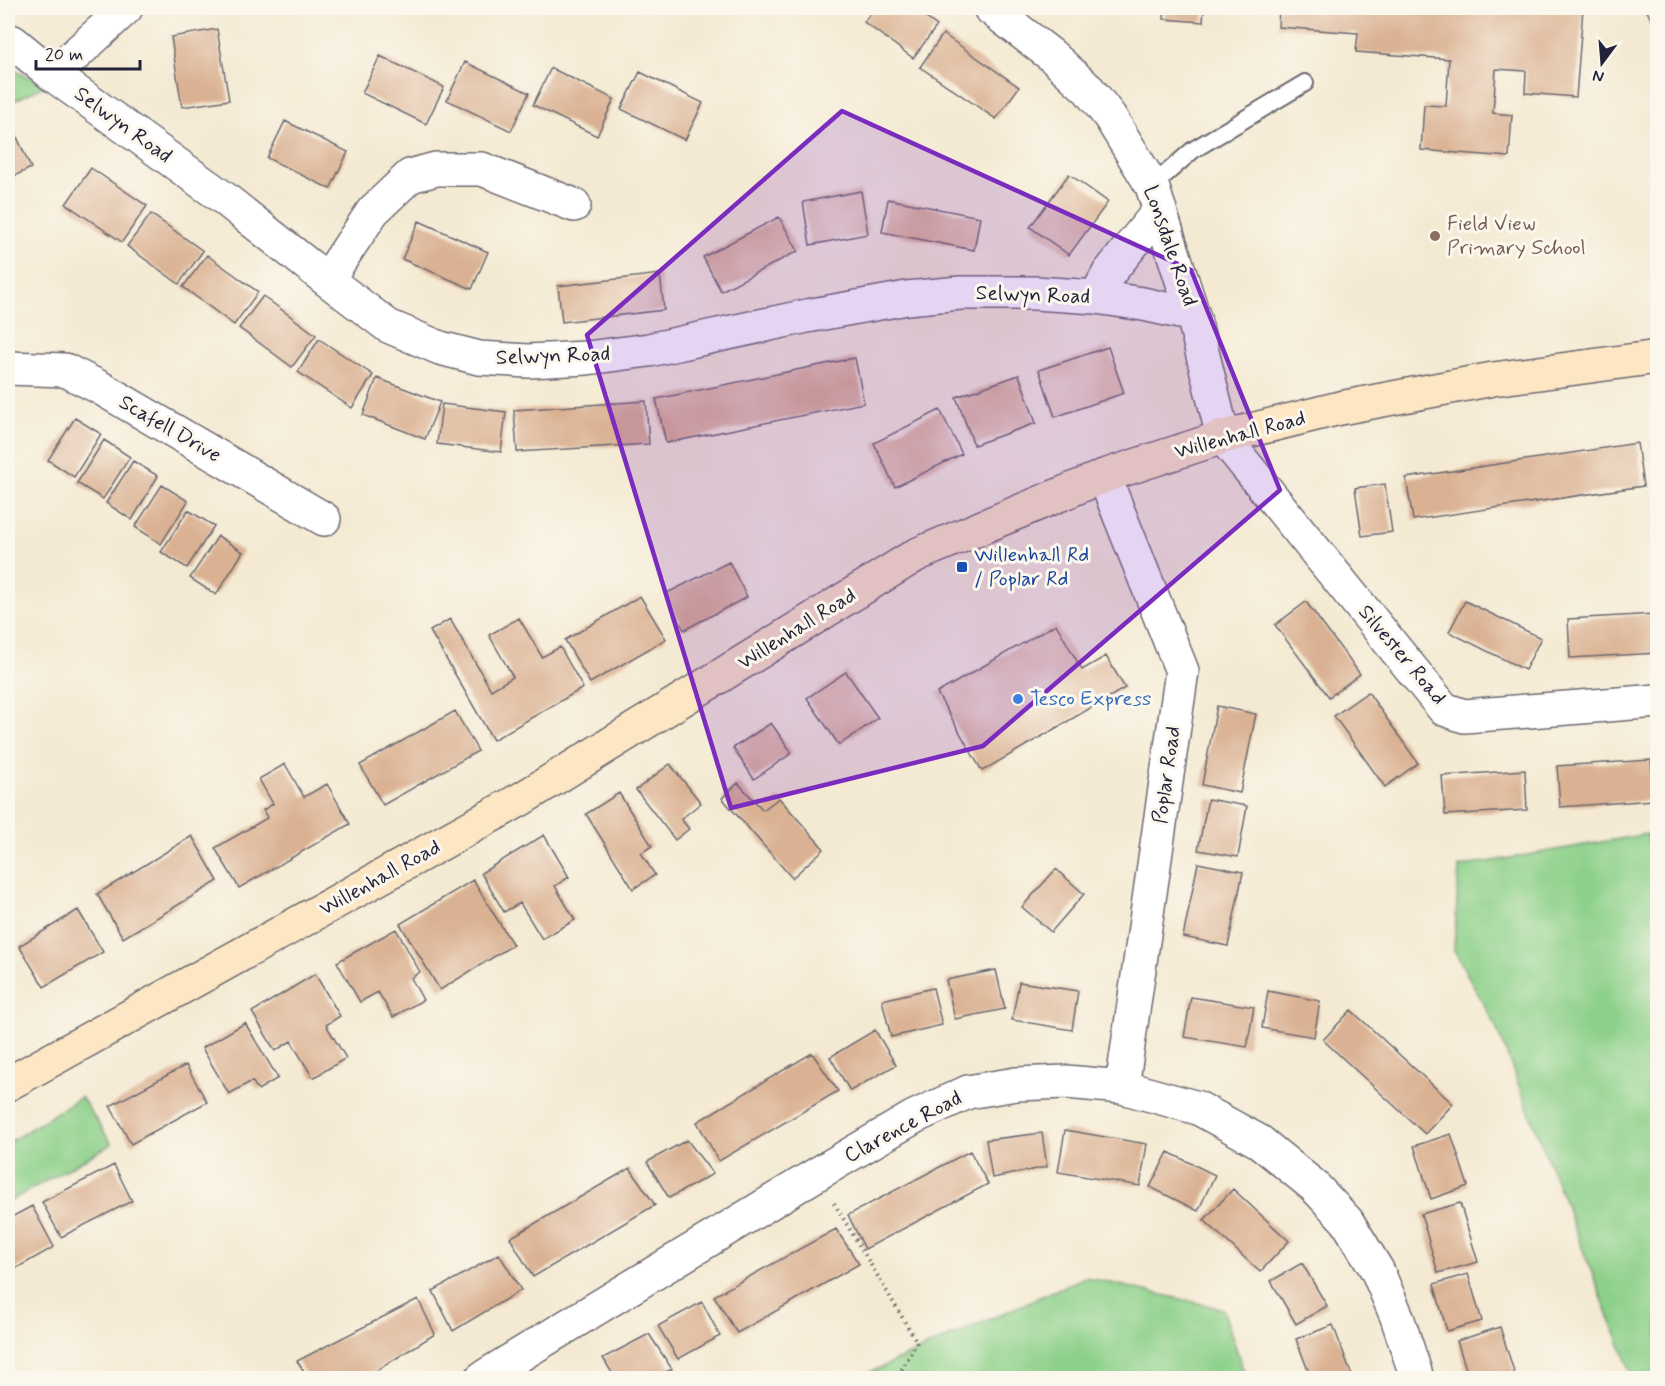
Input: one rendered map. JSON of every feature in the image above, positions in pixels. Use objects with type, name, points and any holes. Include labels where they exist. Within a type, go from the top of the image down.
[{"type":"main road","name":"Willenhall Road","points":[[8,1084],[523,798],[916,555],[1104,476],[1223,437],[1340,408],[1482,381],[1658,357]]},
{"type":"street","points":[[53,75],[126,8]]},
{"type":"street","name":"Lonsdale Road","points":[[990,8],[1051,55],[1089,90],[1110,117],[1156,198],[1193,315],[1223,437]]},
{"type":"street","name":"Selwyn Road","points":[[8,40],[225,199],[388,326],[440,348],[479,358],[528,361],[587,358],[649,350],[807,316],[907,298],[960,293],[1035,293],[1096,297],[1193,315]]},
{"type":"street","points":[[327,280],[373,211],[410,176],[436,169],[482,169],[573,205]]},
{"type":"street","points":[[1096,297],[1156,198]]},
{"type":"street","name":"Scafell Drive","points":[[8,368],[65,370],[99,387],[324,519]]},
{"type":"street","name":"Silvester Road","points":[[1223,437],[1444,709],[1464,716],[1658,701]]},
{"type":"street","name":"Poplar Road","points":[[1104,476],[1182,671],[1122,1087]]},
{"type":"street","name":"Clarence Road","points":[[482,1378],[914,1117],[968,1092],[1016,1084],[1066,1082],[1122,1087],[1198,1108],[1260,1142],[1314,1186],[1347,1221],[1377,1270],[1397,1317],[1417,1378]]},
{"type":"lane","points":[[1156,198],[1193,150],[1305,83]]},
{"type":"path","points":[[817,1174],[916,1342],[897,1378]]},
{"type":"highlighted area","points":[[842,111],[1191,270],[1280,490],[983,746],[731,808],[587,335]]},
{"type":"green space","points":[[8,68],[46,85],[8,104]]},
{"type":"green space","points":[[1647,834],[1658,913],[1658,1378],[1633,1378],[1496,1027],[1454,950],[1459,867]]},
{"type":"green space","points":[[81,1097],[112,1144],[8,1202],[8,1143]]},
{"type":"green space","points":[[1085,1277],[1223,1309],[1246,1378],[857,1378]]},
{"type":"building","points":[[874,8],[913,8],[937,26],[913,58],[864,22]]},
{"type":"building","points":[[1165,8],[1204,8],[1203,22],[1164,19]]},
{"type":"building","points":[[1279,8],[1408,8],[1407,10],[1450,13],[1450,8],[1583,8],[1576,97],[1525,93],[1526,71],[1496,69],[1493,113],[1512,115],[1509,157],[1421,150],[1424,105],[1446,106],[1449,59],[1356,52],[1358,33],[1278,27]]},
{"type":"building","points":[[1645,8],[1658,8],[1658,30]]},
{"type":"building","points":[[217,29],[229,100],[182,107],[171,37]]},
{"type":"building","points":[[943,34],[1019,87],[996,119],[920,67]]},
{"type":"building","points":[[380,56],[444,87],[426,124],[362,93]]},
{"type":"building","points":[[465,62],[529,93],[511,131],[447,100]]},
{"type":"building","points":[[551,68],[614,99],[597,136],[533,105]]},
{"type":"building","points":[[640,72],[703,103],[685,140],[621,109]]},
{"type":"building","points":[[285,121],[348,152],[330,189],[267,158]]},
{"type":"building","points":[[11,124],[31,168],[8,179],[8,126]]},
{"type":"building","points":[[91,168],[147,206],[122,242],[66,204]]},
{"type":"building","points":[[1069,174],[1108,202],[1069,255],[1030,227]]},
{"type":"building","points":[[861,191],[868,234],[810,245],[803,202]]},
{"type":"building","points":[[888,199],[980,217],[974,250],[882,232]]},
{"type":"building","points":[[151,214],[203,251],[179,284],[127,246]]},
{"type":"building","points":[[779,217],[798,251],[721,291],[703,257]]},
{"type":"building","points":[[419,221],[488,252],[472,289],[402,259]]},
{"type":"building","points":[[207,255],[258,292],[234,325],[183,287]]},
{"type":"building","points":[[660,274],[664,310],[562,322],[558,286]]},
{"type":"building","points":[[263,296],[316,335],[292,367],[239,328]]},
{"type":"building","points":[[319,339],[373,375],[352,408],[298,372]]},
{"type":"building","points":[[1108,347],[1124,393],[1055,417],[1039,370]]},
{"type":"building","points":[[855,358],[864,403],[666,443],[656,399]]},
{"type":"building","points":[[1019,375],[1036,423],[974,445],[956,397]]},
{"type":"building","points":[[377,378],[440,402],[425,439],[363,415]]},
{"type":"building","points":[[646,401],[649,444],[517,452],[514,410]]},
{"type":"building","points":[[442,404],[506,412],[501,452],[437,444]]},
{"type":"building","points":[[940,410],[962,454],[895,487],[874,443]]},
{"type":"building","points":[[75,418],[101,434],[74,477],[48,460]]},
{"type":"building","points":[[104,440],[130,457],[103,499],[77,483]]},
{"type":"building","points":[[1658,441],[1658,474],[1656,474],[1651,442]]},
{"type":"building","points":[[1637,443],[1643,486],[1413,520],[1406,478]]},
{"type":"building","points":[[133,461],[158,476],[132,520],[106,503]]},
{"type":"building","points":[[1385,484],[1392,532],[1362,536],[1355,488]]},
{"type":"building","points":[[162,485],[188,501],[161,544],[135,527]]},
{"type":"building","points":[[188,510],[214,526],[187,568],[161,552]]},
{"type":"building","points":[[218,536],[243,552],[216,595],[190,578]]},
{"type":"building","points":[[729,562],[747,597],[684,630],[665,594]]},
{"type":"building","points":[[640,596],[666,639],[590,683],[565,640]]},
{"type":"building","points":[[1465,601],[1541,638],[1525,670],[1449,632]]},
{"type":"building","points":[[1306,602],[1360,674],[1329,697],[1275,625]]},
{"type":"building","points":[[1655,614],[1658,653],[1570,658],[1568,619]]},
{"type":"building","points":[[519,618],[542,657],[560,647],[583,688],[493,740],[430,631],[450,619],[491,690],[513,677],[489,635]]},
{"type":"building","points":[[1056,624],[1082,670],[1106,656],[1125,688],[982,771],[937,693]]},
{"type":"building","points":[[846,672],[878,718],[839,745],[807,698]]},
{"type":"building","points":[[1368,692],[1418,763],[1385,787],[1334,716]]},
{"type":"building","points":[[1217,706],[1256,714],[1240,793],[1202,785]]},
{"type":"building","points":[[455,711],[478,751],[383,805],[360,765]]},
{"type":"building","points":[[771,723],[792,753],[754,779],[733,748]]},
{"type":"building","points":[[1651,760],[1654,800],[1560,807],[1557,766]]},
{"type":"building","points":[[285,764],[304,797],[327,784],[350,824],[239,888],[215,848],[267,818],[263,810],[273,804],[259,779]]},
{"type":"building","points":[[670,764],[701,803],[681,819],[689,829],[675,840],[636,790]]},
{"type":"building","points":[[1525,770],[1527,810],[1445,815],[1442,776]]},
{"type":"building","points":[[738,783],[763,810],[779,798],[824,849],[792,878],[722,798]]},
{"type":"building","points":[[619,793],[652,846],[641,853],[655,875],[633,889],[586,814]]},
{"type":"building","points":[[1208,799],[1247,806],[1238,857],[1198,850]]},
{"type":"building","points":[[544,835],[569,877],[555,886],[575,920],[542,939],[520,903],[504,912],[481,873]]},
{"type":"building","points":[[192,836],[218,881],[123,938],[97,894]]},
{"type":"building","points":[[1198,863],[1243,872],[1228,946],[1183,937]]},
{"type":"building","points":[[1056,869],[1084,894],[1051,932],[1022,907]]},
{"type":"building","points":[[473,880],[513,945],[440,990],[400,924]]},
{"type":"building","points":[[78,910],[103,952],[44,987],[19,946]]},
{"type":"building","points":[[396,929],[420,972],[411,978],[423,1000],[393,1017],[378,992],[360,1002],[337,962]]},
{"type":"building","points":[[996,970],[1005,1009],[955,1019],[946,980]]},
{"type":"building","points":[[315,974],[340,1016],[326,1025],[346,1058],[313,1078],[291,1041],[275,1051],[252,1012]]},
{"type":"building","points":[[1019,982],[1078,991],[1072,1030],[1012,1020]]},
{"type":"building","points":[[933,988],[942,1025],[891,1037],[882,1000]]},
{"type":"building","points":[[1268,991],[1320,1001],[1314,1037],[1262,1028]]},
{"type":"building","points":[[1191,997],[1254,1007],[1247,1047],[1184,1037]]},
{"type":"building","points":[[1351,1010],[1453,1104],[1425,1134],[1323,1040]]},
{"type":"building","points":[[245,1023],[278,1078],[258,1090],[252,1081],[229,1094],[202,1048]]},
{"type":"building","points":[[875,1030],[896,1065],[850,1091],[830,1057]]},
{"type":"building","points":[[812,1053],[838,1091],[719,1161],[697,1122]]},
{"type":"building","points":[[186,1065],[207,1102],[131,1144],[110,1106]]},
{"type":"building","points":[[1065,1130],[1147,1144],[1140,1186],[1058,1172]]},
{"type":"building","points":[[1042,1133],[1047,1167],[992,1178],[986,1140]]},
{"type":"building","points":[[1451,1134],[1468,1186],[1431,1199],[1414,1146]]},
{"type":"building","points":[[687,1140],[713,1174],[669,1198],[647,1162]]},
{"type":"building","points":[[970,1151],[988,1184],[865,1249],[848,1215]]},
{"type":"building","points":[[1168,1152],[1215,1175],[1198,1211],[1150,1187]]},
{"type":"building","points":[[114,1165],[132,1201],[61,1237],[42,1202]]},
{"type":"building","points":[[630,1168],[655,1205],[533,1277],[510,1238]]},
{"type":"building","points":[[1233,1189],[1289,1241],[1260,1272],[1204,1220]]},
{"type":"building","points":[[1460,1203],[1478,1262],[1438,1273],[1421,1214]]},
{"type":"building","points":[[32,1206],[54,1247],[8,1273],[8,1219]]},
{"type":"building","points":[[836,1229],[859,1264],[737,1333],[714,1296]]},
{"type":"building","points":[[499,1254],[521,1290],[453,1331],[433,1291]]},
{"type":"building","points":[[1302,1263],[1327,1306],[1296,1324],[1271,1281]]},
{"type":"building","points":[[1468,1274],[1482,1321],[1447,1331],[1434,1284]]},
{"type":"building","points":[[418,1299],[435,1334],[365,1378],[308,1378],[297,1361]]},
{"type":"building","points":[[702,1302],[720,1336],[678,1359],[658,1326]]},
{"type":"building","points":[[1333,1325],[1353,1378],[1311,1378],[1296,1339]]},
{"type":"building","points":[[1500,1327],[1516,1378],[1469,1378],[1457,1341]]},
{"type":"building","points":[[649,1334],[672,1369],[653,1378],[615,1378],[603,1358]]},
{"type":"place","name":"Field View Primary School","points":[[1435,236]]},
{"type":"place","name":"Willenhall Rd / Poplar Rd","points":[[962,567]]},
{"type":"place","name":"Tesco Express","points":[[1018,699]]}]
